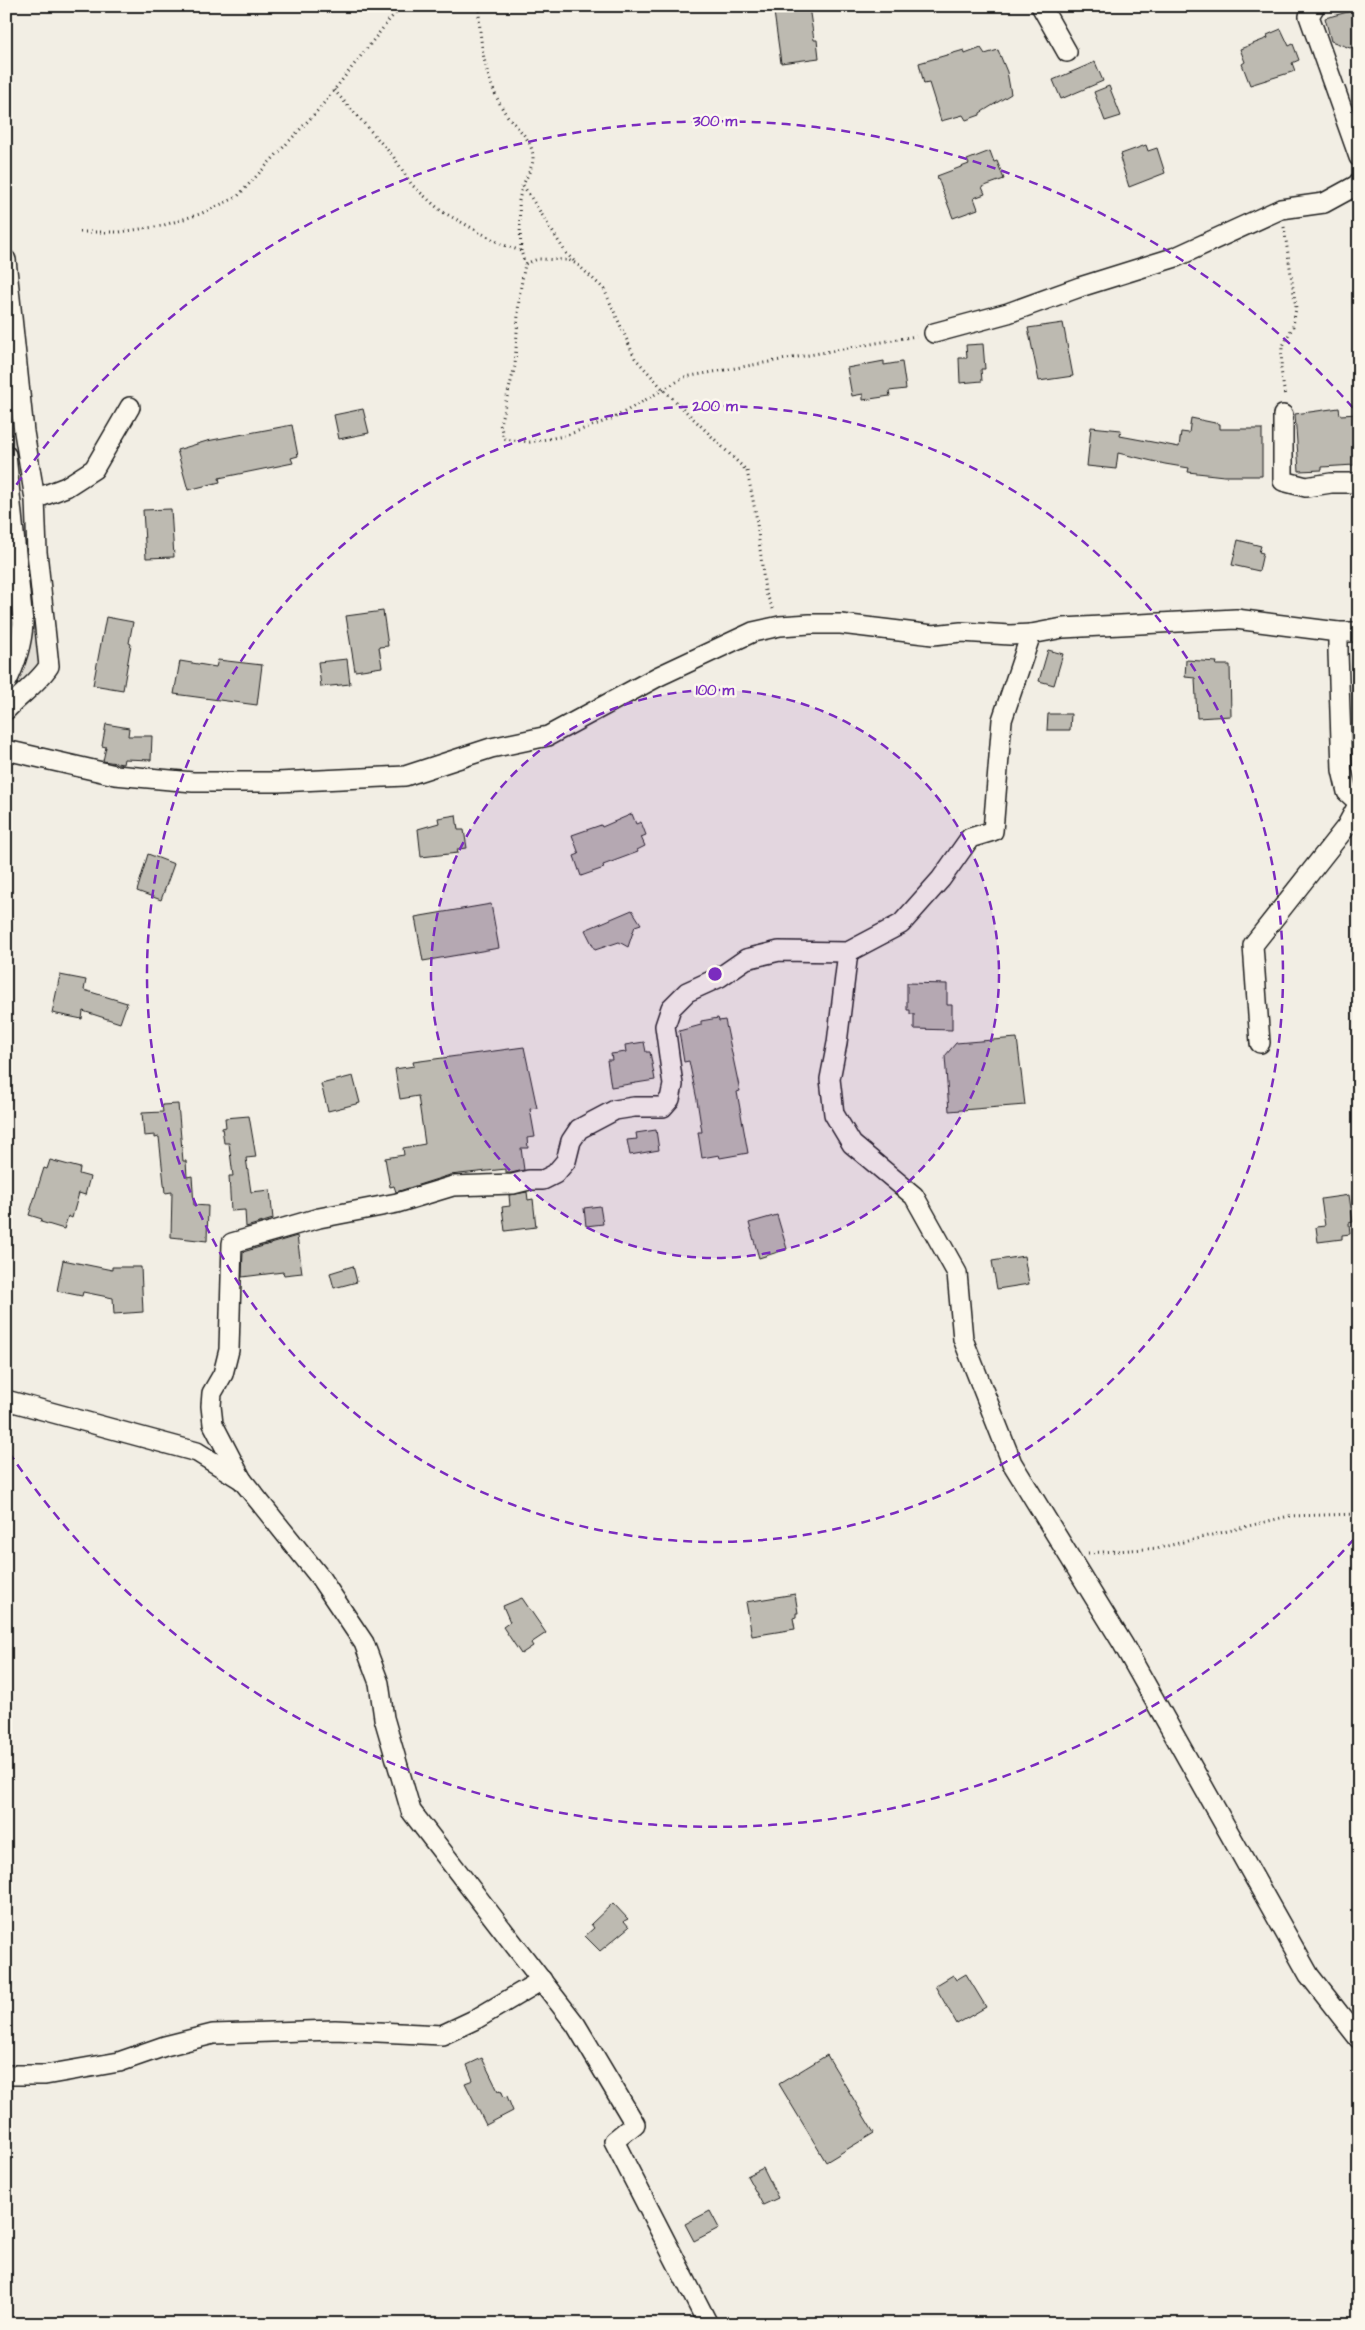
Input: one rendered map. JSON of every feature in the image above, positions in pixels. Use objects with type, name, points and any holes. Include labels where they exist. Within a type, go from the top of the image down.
[{"type":"street","points":[[1041,6],[1067,52]]},
{"type":"street","points":[[1315,6],[1309,16],[1359,157]]},
{"type":"street","points":[[934,333],[1008,314],[1080,287],[1176,257],[1281,208],[1324,204],[1359,182]]},
{"type":"street","points":[[6,260],[24,432],[35,499],[37,552],[49,666],[44,674],[20,694],[6,710]]},
{"type":"street","points":[[35,499],[66,487],[94,469],[130,407]]},
{"type":"street","points":[[1283,415],[1283,481],[1306,487],[1330,483],[1359,483]]},
{"type":"street","points":[[6,455],[24,623],[22,642],[6,683]]},
{"type":"street","points":[[6,750],[115,775],[193,782],[278,782],[405,776],[492,748],[548,736],[659,676],[753,632],[780,626],[841,624],[933,635],[961,632],[1010,635],[1031,634],[1063,628],[1236,619],[1338,632],[1359,632]]},
{"type":"street","points":[[1260,1043],[1253,945],[1346,827],[1359,804],[1347,792],[1342,770],[1338,632]]},
{"type":"street","points":[[708,2324],[614,2141],[636,2124],[576,2025],[411,1811],[384,1718],[379,1683],[364,1643],[319,1576],[242,1480],[213,1424],[212,1393],[223,1374],[230,1350],[232,1244],[319,1218],[397,1203],[453,1186],[513,1184],[529,1180],[543,1180],[555,1174],[566,1161],[571,1141],[579,1129],[615,1110],[634,1107],[662,1107],[670,1099],[673,1085],[665,1026],[671,1008],[687,992],[720,977],[746,959],[779,952],[848,952],[901,924],[941,879],[970,838],[993,831],[1002,720],[1031,634]]},
{"type":"street","points":[[848,952],[837,1043],[830,1079],[834,1114],[852,1144],[914,1196],[957,1273],[963,1339],[1012,1462],[1123,1644],[1309,1975],[1359,2039]]},
{"type":"street","points":[[6,1400],[197,1452],[242,1480]]},
{"type":"street","points":[[6,2075],[46,2075],[119,2062],[165,2046],[213,2034],[334,2030],[442,2035],[508,2001],[542,1980]]},
{"type":"path","points":[[80,232],[120,232],[161,226],[200,214],[237,197],[334,90],[390,19],[403,6]]},
{"type":"path","points":[[479,6],[479,34],[492,86],[504,112],[525,134],[533,160],[519,201],[521,251],[525,264],[519,296],[515,366],[500,424],[504,439],[530,442],[564,436],[614,418],[662,388],[685,377],[934,333]]},
{"type":"path","points":[[334,90],[393,156],[412,185],[441,211],[501,244],[521,251]]},
{"type":"path","points":[[523,185],[566,254],[604,289],[635,358],[662,388],[748,471],[756,515],[765,591],[780,626]]},
{"type":"path","points":[[1281,208],[1296,308],[1293,326],[1282,348],[1285,392],[1283,415]]},
{"type":"path","points":[[525,264],[538,259],[568,260],[577,264]]},
{"type":"path","points":[[1067,1553],[1096,1553],[1160,1548],[1289,1516],[1359,1514]]},
{"type":"shaded area","points":[[6,339],[39,665],[6,700]]},
{"type":"building","points":[[809,7],[814,40],[817,40],[819,58],[781,63],[774,12]]},
{"type":"building","points":[[1359,9],[1359,45],[1350,48],[1331,41],[1325,18]]},
{"type":"building","points":[[1281,29],[1289,46],[1293,44],[1299,60],[1292,63],[1295,71],[1250,85],[1242,64],[1245,62],[1240,49],[1268,38],[1267,35]]},
{"type":"building","points":[[981,48],[985,54],[998,50],[1007,72],[1011,94],[980,113],[980,115],[966,120],[963,115],[941,121],[929,83],[924,84],[919,63],[964,50],[965,54]]},
{"type":"building","points":[[1095,62],[1103,81],[1061,99],[1053,80]]},
{"type":"building","points":[[1109,86],[1121,116],[1105,121],[1094,92]]},
{"type":"building","points":[[1146,145],[1148,151],[1157,148],[1165,173],[1129,187],[1120,158],[1122,157],[1121,154]]},
{"type":"building","points":[[990,151],[994,162],[997,161],[1004,179],[982,187],[985,194],[974,198],[978,209],[953,218],[937,176],[969,164],[967,160]]},
{"type":"building","points":[[1063,323],[1073,376],[1039,381],[1028,328]]},
{"type":"building","points":[[983,344],[985,369],[981,369],[982,381],[960,383],[959,358],[967,358],[966,345]]},
{"type":"building","points":[[884,361],[884,365],[902,362],[906,389],[889,391],[890,396],[863,400],[863,394],[852,396],[847,368]]},
{"type":"building","points":[[1339,408],[1340,415],[1359,414],[1359,448],[1353,449],[1354,465],[1322,467],[1322,470],[1299,471],[1295,414]]},
{"type":"building","points":[[363,409],[369,433],[339,439],[334,415]]},
{"type":"building","points":[[1191,418],[1220,424],[1220,429],[1262,429],[1262,476],[1224,476],[1188,472],[1189,468],[1118,453],[1116,469],[1087,466],[1091,427],[1121,430],[1120,436],[1179,447],[1181,432],[1189,433]]},
{"type":"building","points":[[292,425],[298,456],[291,458],[293,463],[219,478],[220,482],[188,490],[177,450],[207,441]]},
{"type":"building","points":[[171,509],[174,557],[146,558],[143,510]]},
{"type":"building","points":[[1238,540],[1261,546],[1259,552],[1263,553],[1259,571],[1232,565]]},
{"type":"building","points":[[383,611],[388,646],[379,647],[382,667],[355,671],[346,616]]},
{"type":"building","points":[[106,617],[133,622],[123,690],[93,685]]},
{"type":"building","points":[[1048,650],[1063,654],[1054,685],[1039,681]]},
{"type":"building","points":[[347,659],[350,684],[321,687],[318,662]]},
{"type":"building","points":[[218,660],[262,665],[257,705],[174,694],[180,661],[216,667]]},
{"type":"building","points":[[1186,660],[1217,662],[1216,665],[1230,665],[1231,716],[1197,718],[1195,678],[1185,677]]},
{"type":"building","points":[[1048,714],[1071,714],[1070,730],[1047,730]]},
{"type":"building","points":[[106,724],[129,728],[128,736],[152,736],[151,760],[124,759],[123,764],[103,761],[106,747],[102,746]]},
{"type":"building","points":[[632,814],[636,824],[641,822],[646,835],[641,837],[645,846],[637,850],[638,852],[603,865],[604,868],[581,876],[574,856],[579,854],[572,835],[601,825],[602,827]]},
{"type":"building","points":[[456,815],[458,830],[464,830],[467,848],[457,849],[458,853],[421,857],[418,829],[439,823],[438,818]]},
{"type":"building","points":[[148,854],[174,864],[161,900],[137,891]]},
{"type":"building","points":[[491,904],[499,948],[423,961],[415,917]]},
{"type":"building","points":[[632,910],[641,924],[635,926],[628,947],[619,942],[595,950],[585,930]]},
{"type":"building","points":[[60,975],[86,980],[84,990],[127,1003],[120,1023],[83,1011],[82,1019],[52,1013]]},
{"type":"building","points":[[907,983],[947,984],[947,1005],[952,1005],[952,1030],[914,1029],[914,1014],[910,1014],[910,1010],[907,1010]]},
{"type":"building","points":[[718,1018],[719,1021],[725,1020],[740,1091],[737,1092],[748,1153],[720,1158],[719,1155],[702,1158],[698,1132],[702,1132],[697,1100],[689,1061],[684,1062],[679,1031],[701,1025],[701,1021]]},
{"type":"building","points":[[1017,1038],[1025,1105],[949,1111],[945,1056],[956,1043]]},
{"type":"building","points":[[644,1042],[646,1052],[650,1052],[655,1080],[611,1087],[607,1060],[612,1060],[611,1054],[626,1052],[625,1045]]},
{"type":"building","points":[[524,1047],[537,1108],[530,1109],[535,1137],[527,1138],[528,1148],[521,1148],[524,1170],[506,1173],[506,1169],[450,1175],[396,1192],[394,1186],[390,1187],[385,1158],[404,1155],[403,1148],[425,1144],[418,1096],[400,1099],[395,1069],[414,1066],[413,1062]]},
{"type":"building","points":[[353,1076],[360,1103],[328,1111],[321,1084]]},
{"type":"building","points":[[178,1104],[183,1161],[186,1161],[187,1177],[192,1176],[194,1205],[208,1206],[207,1241],[171,1237],[172,1192],[165,1193],[159,1137],[155,1138],[155,1135],[144,1136],[142,1113],[163,1112],[162,1105]]},
{"type":"building","points":[[249,1116],[256,1157],[246,1158],[251,1192],[270,1190],[273,1219],[246,1227],[245,1210],[231,1211],[229,1176],[233,1176],[229,1143],[224,1143],[222,1128],[226,1127],[225,1118]]},
{"type":"building","points":[[656,1130],[659,1150],[630,1155],[627,1140],[637,1139],[636,1133]]},
{"type":"building","points":[[50,1160],[80,1168],[79,1174],[90,1177],[85,1195],[79,1193],[72,1218],[68,1216],[64,1229],[41,1222],[42,1219],[29,1215],[44,1168],[47,1169]]},
{"type":"building","points":[[527,1192],[528,1200],[533,1199],[536,1227],[505,1231],[502,1207],[510,1206],[509,1195]]},
{"type":"building","points":[[1349,1195],[1353,1222],[1349,1223],[1350,1234],[1342,1235],[1342,1239],[1318,1242],[1316,1227],[1325,1226],[1321,1199]]},
{"type":"building","points":[[600,1206],[603,1224],[586,1226],[584,1208]]},
{"type":"building","points":[[777,1215],[787,1249],[759,1258],[749,1223]]},
{"type":"building","points":[[297,1236],[302,1273],[284,1275],[283,1272],[242,1277],[243,1252]]},
{"type":"building","points":[[1024,1256],[1029,1284],[997,1289],[992,1261]]},
{"type":"building","points":[[63,1260],[112,1270],[112,1267],[141,1267],[143,1312],[114,1314],[113,1298],[83,1292],[82,1296],[57,1291]]},
{"type":"building","points":[[353,1266],[357,1282],[334,1288],[330,1273]]},
{"type":"building","points":[[795,1594],[798,1613],[793,1618],[795,1629],[752,1636],[746,1602]]},
{"type":"building","points":[[522,1598],[546,1633],[531,1643],[533,1646],[521,1654],[503,1627],[510,1622],[503,1606]]},
{"type":"building","points":[[613,1903],[628,1919],[624,1921],[629,1927],[600,1951],[585,1936],[594,1928],[591,1924]]},
{"type":"building","points":[[966,1974],[986,2007],[957,2024],[935,1986],[953,1975],[956,1980]]},
{"type":"building","points":[[827,2055],[874,2133],[826,2162],[779,2084]]},
{"type":"building","points":[[482,2058],[498,2091],[501,2090],[504,2097],[507,2096],[513,2111],[486,2125],[465,2083],[473,2080],[467,2065]]},
{"type":"building","points":[[763,2168],[778,2198],[763,2205],[747,2176]]},
{"type":"building","points":[[710,2211],[719,2228],[694,2241],[685,2224]]}]
